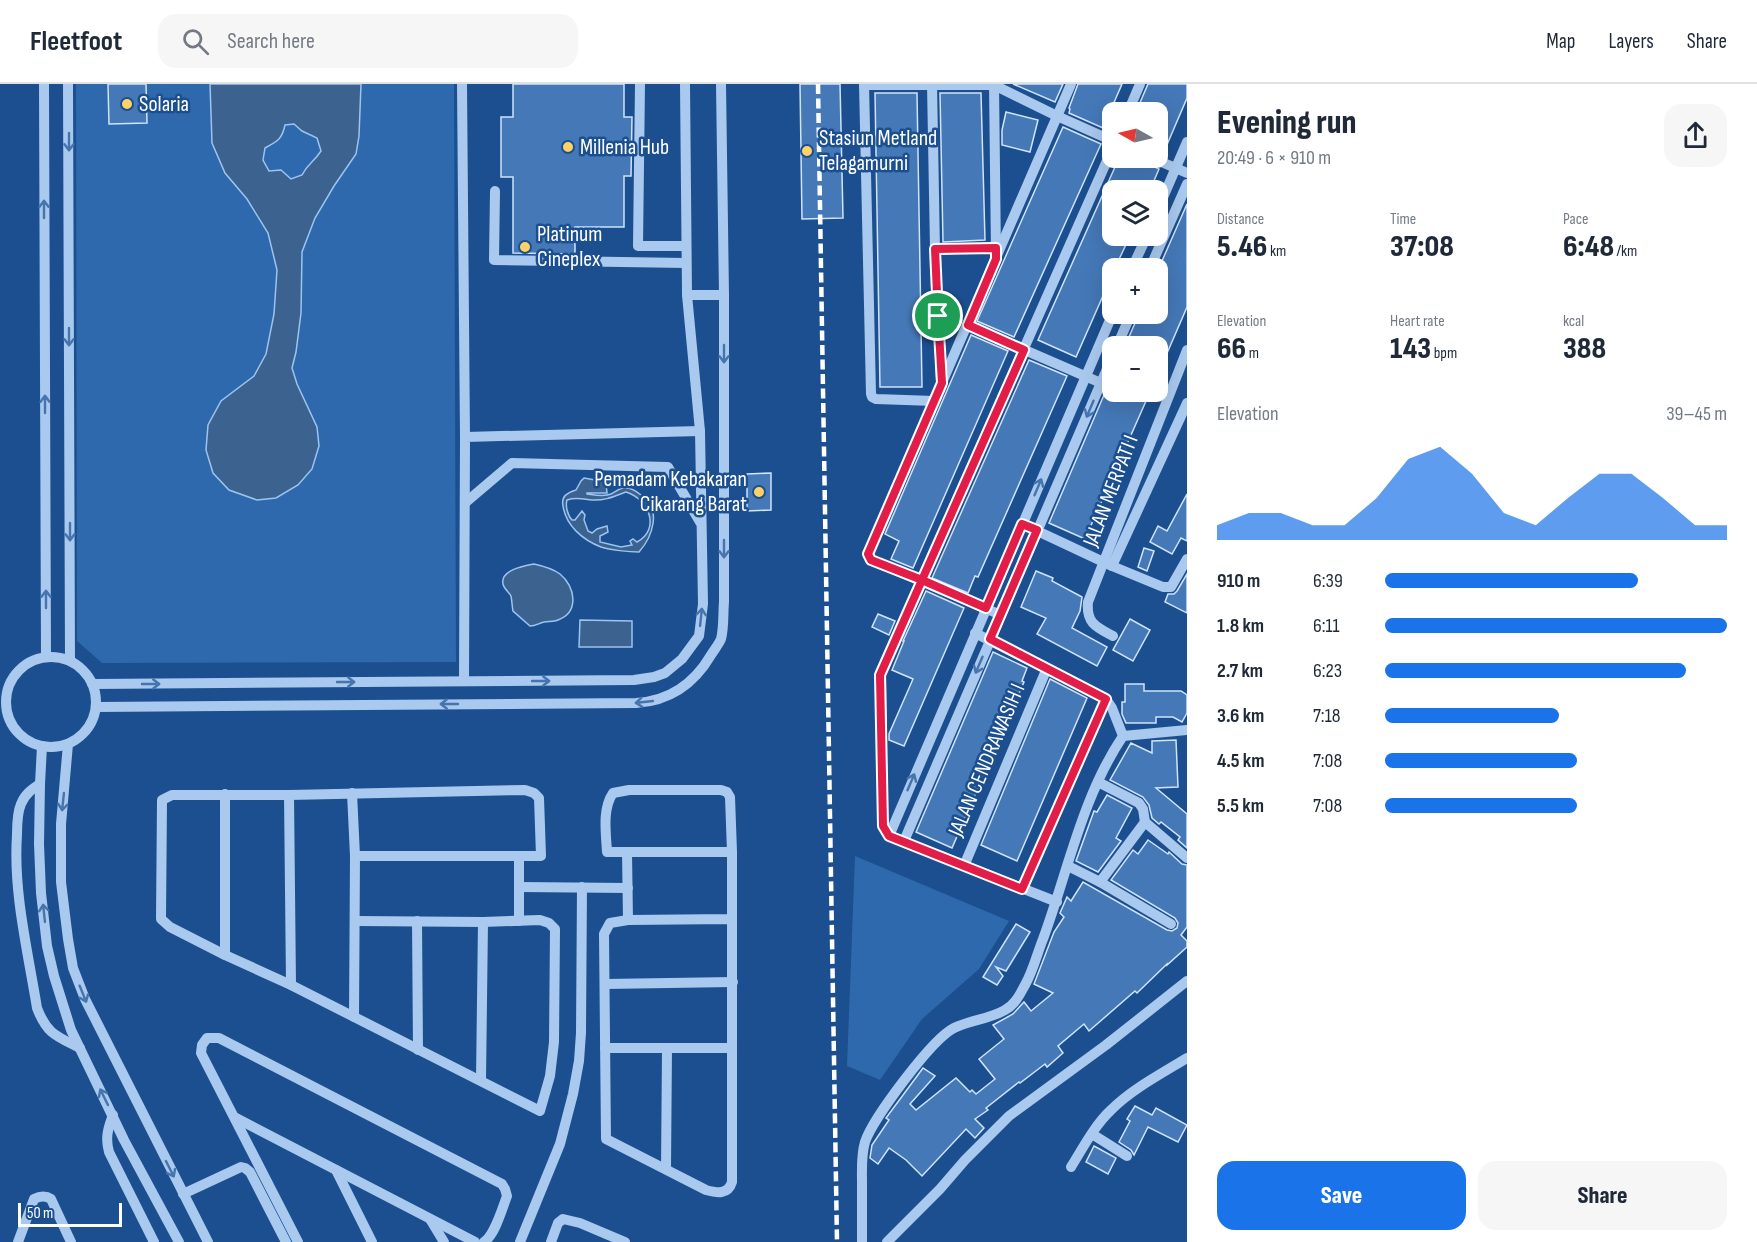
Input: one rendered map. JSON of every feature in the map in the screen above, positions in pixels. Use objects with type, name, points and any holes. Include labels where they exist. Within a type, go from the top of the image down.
[{"type":"street","points":[[44,84],[46,657]]},
{"type":"street","points":[[68,84],[70,661]]},
{"type":"street","points":[[462,84],[465,437],[464,681]]},
{"type":"street","points":[[640,84],[638,246],[686,246]]},
{"type":"street","points":[[93,684],[634,680],[665,673],[682,659],[699,636],[703,604],[700,431],[687,295],[685,84]]},
{"type":"street","points":[[96,707],[636,703],[664,698],[696,676],[720,640],[724,590],[721,84]]},
{"type":"street","points":[[934,401],[876,399],[871,394],[864,85],[994,84],[1006,87],[1057,116],[1102,136]]},
{"type":"street","points":[[994,84],[996,253]]},
{"type":"street","points":[[1001,615],[871,560],[868,554],[968,325],[996,253],[1071,84]]},
{"type":"street","points":[[1132,102],[1140,84]]},
{"type":"street","points":[[932,85],[935,249],[942,383]]},
{"type":"street","points":[[1168,186],[1187,142]]},
{"type":"street","points":[[1168,165],[1187,173]]},
{"type":"street","points":[[1057,902],[889,836],[883,826],[880,675],[1104,168]]},
{"type":"street","points":[[1154,258],[1187,184]]},
{"type":"street","points":[[495,191],[494,260],[686,263]]},
{"type":"street","points":[[935,249],[996,253]]},
{"type":"street","points":[[687,295],[724,295]]},
{"type":"street","points":[[889,836],[1108,324]]},
{"type":"street","points":[[904,841],[1101,383],[968,325]]},
{"type":"street","name":"JALAN MERPATI I","points":[[1113,636],[1093,624],[1087,615],[1091,591],[1108,564],[1187,350]]},
{"type":"street","points":[[1108,564],[1187,403]]},
{"type":"street","points":[[465,437],[700,431]]},
{"type":"street","points":[[465,503],[512,463],[668,467],[702,525]]},
{"type":"street","points":[[1022,524],[1108,564],[1167,588],[1171,587],[1187,559]]},
{"type":"street","points":[[975,633],[1106,699],[1123,736]]},
{"type":"street","points":[[46,657],[58,657],[79,666],[93,684],[96,695],[93,719],[87,729],[68,744],[56,747],[42,746],[20,735],[13,725],[3,700],[14,676],[34,660],[46,657]]},
{"type":"street","name":"JALAN CENDRAWASIH I","points":[[964,866],[1047,668]]},
{"type":"street","points":[[1022,889],[1106,699]]},
{"type":"street","points":[[862,1242],[862,1158],[864,1143],[871,1128],[916,1065],[940,1037],[971,1021],[1005,1010],[1015,1002],[1026,983],[1057,902],[1088,801],[1123,736],[1187,730]]},
{"type":"street","points":[[68,744],[61,824],[61,882],[73,968],[85,999],[208,1242]]},
{"type":"street","points":[[42,746],[39,844],[41,893],[47,946],[71,1030],[179,1242]]},
{"type":"street","points":[[1098,782],[1139,803],[1143,809],[1145,822],[1187,858]]},
{"type":"street","points":[[40,784],[28,793],[21,804],[17,820],[16,853],[21,904],[37,1008],[49,1031],[80,1048]]},
{"type":"street","points":[[356,856],[541,856],[539,798],[534,793],[525,790],[171,795],[162,800],[161,919],[170,927],[225,956],[291,985],[540,1111],[550,1076],[554,1042],[555,929],[549,923],[540,920],[356,921]]},
{"type":"street","points":[[731,919],[628,920],[610,923],[604,934],[606,1139],[706,1190],[716,1192],[725,1192],[730,1188],[732,1182],[733,982],[732,852],[730,797],[726,792],[713,790],[628,790],[613,793],[608,800],[606,809],[607,852],[732,852]]},
{"type":"street","points":[[352,793],[356,856],[354,1017]]},
{"type":"street","points":[[225,794],[225,956]]},
{"type":"street","points":[[290,795],[291,985]]},
{"type":"street","points":[[1100,882],[1145,822]]},
{"type":"street","points":[[627,852],[628,920]]},
{"type":"street","points":[[519,856],[519,921]]},
{"type":"street","points":[[1068,867],[1100,882],[1170,924]]},
{"type":"street","points":[[519,887],[628,888]]},
{"type":"street","points":[[520,1242],[560,1144],[579,1061],[582,887]]},
{"type":"street","points":[[417,921],[418,1050]]},
{"type":"street","points":[[481,1080],[483,922]]},
{"type":"street","points":[[886,1242],[1009,1116],[1106,1045],[1187,981]]},
{"type":"street","points":[[605,984],[733,982]]},
{"type":"street","points":[[298,1242],[201,1053],[202,1045],[207,1038],[219,1038],[501,1184],[507,1196],[492,1235],[484,1242]]},
{"type":"street","points":[[605,1048],[732,1048]]},
{"type":"street","points":[[666,1169],[668,1048]]},
{"type":"street","points":[[1071,1167],[1110,1111],[1142,1086],[1187,1058]]},
{"type":"street","points":[[113,1115],[107,1132],[106,1142],[109,1152],[154,1242]]},
{"type":"street","points":[[235,1118],[475,1242]]},
{"type":"street","points":[[1092,1134],[1127,1156]]},
{"type":"street","points":[[183,1194],[241,1167],[245,1168],[250,1172],[286,1242]]},
{"type":"street","points":[[336,1170],[372,1242]]},
{"type":"street","points":[[18,1242],[34,1199],[46,1196],[51,1198],[71,1242]]},
{"type":"street","points":[[430,1219],[444,1242]]},
{"type":"street","points":[[551,1242],[558,1223],[563,1219],[580,1223],[625,1242]]},
{"type":"shaded area","points":[[76,84],[454,84],[456,662],[102,663],[77,641]]},
{"type":"shaded area","points":[[210,84],[361,84],[356,154],[315,218],[302,252],[301,313],[292,368],[317,427],[319,446],[312,469],[298,485],[276,498],[257,500],[229,490],[213,473],[206,450],[208,425],[221,401],[254,376],[266,354],[274,314],[277,270],[268,233],[247,199],[225,173],[212,143]],"holes":[[[294,124],[302,131],[317,138],[321,151],[302,175],[291,179],[281,170],[269,171],[263,160],[265,148],[279,139],[285,125]]]},
{"type":"shaded area","points":[[584,478],[606,482],[607,493],[587,494],[599,496],[611,494],[621,488],[628,488],[648,501],[652,508],[653,523],[648,538],[639,552],[601,547],[576,531],[565,513],[563,500],[567,494],[576,490]],"holes":[[[626,492],[646,507],[650,522],[649,530],[637,542],[633,539],[630,541],[632,545],[621,547],[600,542],[600,536],[608,532],[607,526],[592,533],[588,531],[582,511],[575,520],[572,520],[567,508],[567,500],[570,499],[601,500]]]},
{"type":"shaded area","points":[[534,564],[560,574],[569,585],[573,599],[570,611],[565,616],[556,621],[530,626],[513,611],[511,596],[504,586],[503,579],[514,569]]},
{"type":"shaded area","points":[[580,620],[632,621],[632,647],[579,647]]},
{"type":"shaded area","points":[[855,856],[1009,921],[979,969],[922,1019],[880,1080],[847,1066]]},
{"type":"building","name":"Solaria","points":[[108,84],[146,84],[147,123],[109,124]]},
{"type":"building","name":"Millenia Hub","points":[[513,84],[624,84],[624,117],[632,117],[631,176],[624,176],[624,227],[575,227],[575,254],[513,253],[513,177],[501,177],[501,117],[513,117]]},
{"type":"building","points":[[800,84],[840,84],[843,218],[802,219]]},
{"type":"building","points":[[1013,84],[1063,84],[1055,102]]},
{"type":"building","points":[[1078,84],[1122,84],[1114,102],[1102,102],[1102,128],[1069,113]]},
{"type":"building","points":[[1148,84],[1187,84],[1187,98],[1168,142],[1168,102],[1140,102]]},
{"type":"building","points":[[875,93],[917,93],[922,387],[880,387]]},
{"type":"building","points":[[940,93],[981,93],[985,240],[943,242]]},
{"type":"building","points":[[1006,112],[1038,120],[1030,152],[1002,145],[1002,130]]},
{"type":"building","points":[[1063,127],[1101,144],[1014,337],[977,321]]},
{"type":"building","points":[[1115,168],[1159,169],[1154,180],[1109,180]]},
{"type":"building","points":[[1102,196],[1102,246],[1125,246],[1120,258],[1102,258],[1102,298],[1076,357],[1038,340]]},
{"type":"building","points":[[1187,204],[1187,307],[1168,351],[1168,336],[1129,336],[1135,324],[1168,324],[1168,258],[1163,258]]},
{"type":"building","points":[[971,335],[1008,351],[913,568],[891,559],[899,541],[885,534]]},
{"type":"building","points":[[1029,360],[1067,376],[978,577],[975,576],[968,593],[932,578]]},
{"type":"building","points":[[1102,400],[1102,402],[1146,402],[1085,539],[1049,523]]},
{"type":"building","name":"Pemadam Kebakaran Cikarang Barat","points":[[771,473],[771,510],[747,511],[747,474]]},
{"type":"building","points":[[1187,494],[1187,541],[1181,538],[1172,554],[1150,542],[1158,526],[1167,531]]},
{"type":"building","points":[[1144,548],[1154,551],[1147,571],[1138,567]]},
{"type":"building","points":[[1036,571],[1053,578],[1052,581],[1082,597],[1080,611],[1072,628],[1107,647],[1097,666],[1037,634],[1046,618],[1021,607]]},
{"type":"building","points":[[1187,574],[1187,613],[1165,602],[1168,594],[1174,594],[1177,591]]},
{"type":"building","points":[[926,591],[964,608],[904,746],[889,740],[889,734],[913,679],[892,670]]},
{"type":"building","points":[[878,614],[895,621],[889,635],[872,627]]},
{"type":"building","points":[[1130,619],[1150,630],[1133,661],[1113,650]]},
{"type":"building","points":[[993,652],[1027,668],[1022,681],[1024,682],[952,848],[916,832]]},
{"type":"building","points":[[1050,679],[1087,698],[1017,861],[981,845]]},
{"type":"building","points":[[1125,684],[1144,684],[1144,691],[1181,691],[1187,695],[1187,713],[1182,722],[1173,717],[1156,717],[1156,723],[1126,723],[1122,714]]},
{"type":"building","points":[[1176,740],[1178,787],[1156,788],[1187,814],[1187,848],[1178,840],[1180,837],[1152,818],[1149,805],[1143,797],[1110,780],[1131,743],[1152,753],[1152,741]]},
{"type":"building","points":[[1107,795],[1132,808],[1116,838],[1121,841],[1098,872],[1076,861],[1094,811],[1097,812]]},
{"type":"building","points":[[1148,840],[1168,854],[1169,852],[1182,864],[1187,865],[1187,927],[1181,935],[1187,941],[1187,947],[1137,993],[1135,991],[1089,1031],[1084,1024],[1058,1046],[1063,1053],[1047,1067],[1045,1064],[986,1108],[988,1110],[975,1119],[984,1128],[975,1138],[966,1129],[922,1176],[906,1160],[889,1148],[878,1164],[870,1158],[872,1145],[889,1120],[886,1118],[923,1068],[935,1076],[910,1104],[916,1110],[956,1078],[970,1092],[972,1090],[976,1094],[995,1079],[979,1059],[1004,1039],[993,1025],[1013,1014],[1024,1002],[1031,1011],[1053,993],[1034,984],[1054,932],[1064,917],[1060,913],[1067,897],[1071,901],[1083,882],[1167,930],[1172,931],[1177,928],[1178,923],[1175,918],[1111,880],[1133,850],[1138,854]]},
{"type":"building","points":[[1016,924],[1030,932],[1006,971],[996,967],[1003,976],[997,985],[983,977]]},
{"type":"building","points":[[1135,1106],[1152,1115],[1156,1108],[1187,1125],[1178,1142],[1148,1127],[1134,1155],[1131,1150],[1119,1142],[1130,1121],[1127,1119]]},
{"type":"building","points":[[1094,1146],[1116,1158],[1108,1174],[1086,1162]]},
{"type":"railway","points":[[818,84],[837,1242]]},
{"type":"place","name":"Solaria","points":[[127,104]]},
{"type":"place","name":"Millenia Hub","points":[[568,147]]},
{"type":"place","name":"Stasiun Metland Telagamurni","points":[[807,151]]},
{"type":"place","name":"Platinum Cineplex","points":[[525,247]]},
{"type":"place","name":"Pemadam Kebakaran Cikarang Barat","points":[[759,492]]},
{"type":"route","points":[[938,316],[935,249],[996,248],[996,259],[968,325],[1024,350],[922,580],[986,608],[1022,524],[1037,530],[990,639],[1106,699],[1022,889],[889,836],[883,826],[880,675],[922,580],[871,560],[868,554],[942,383],[938,316]]}]
